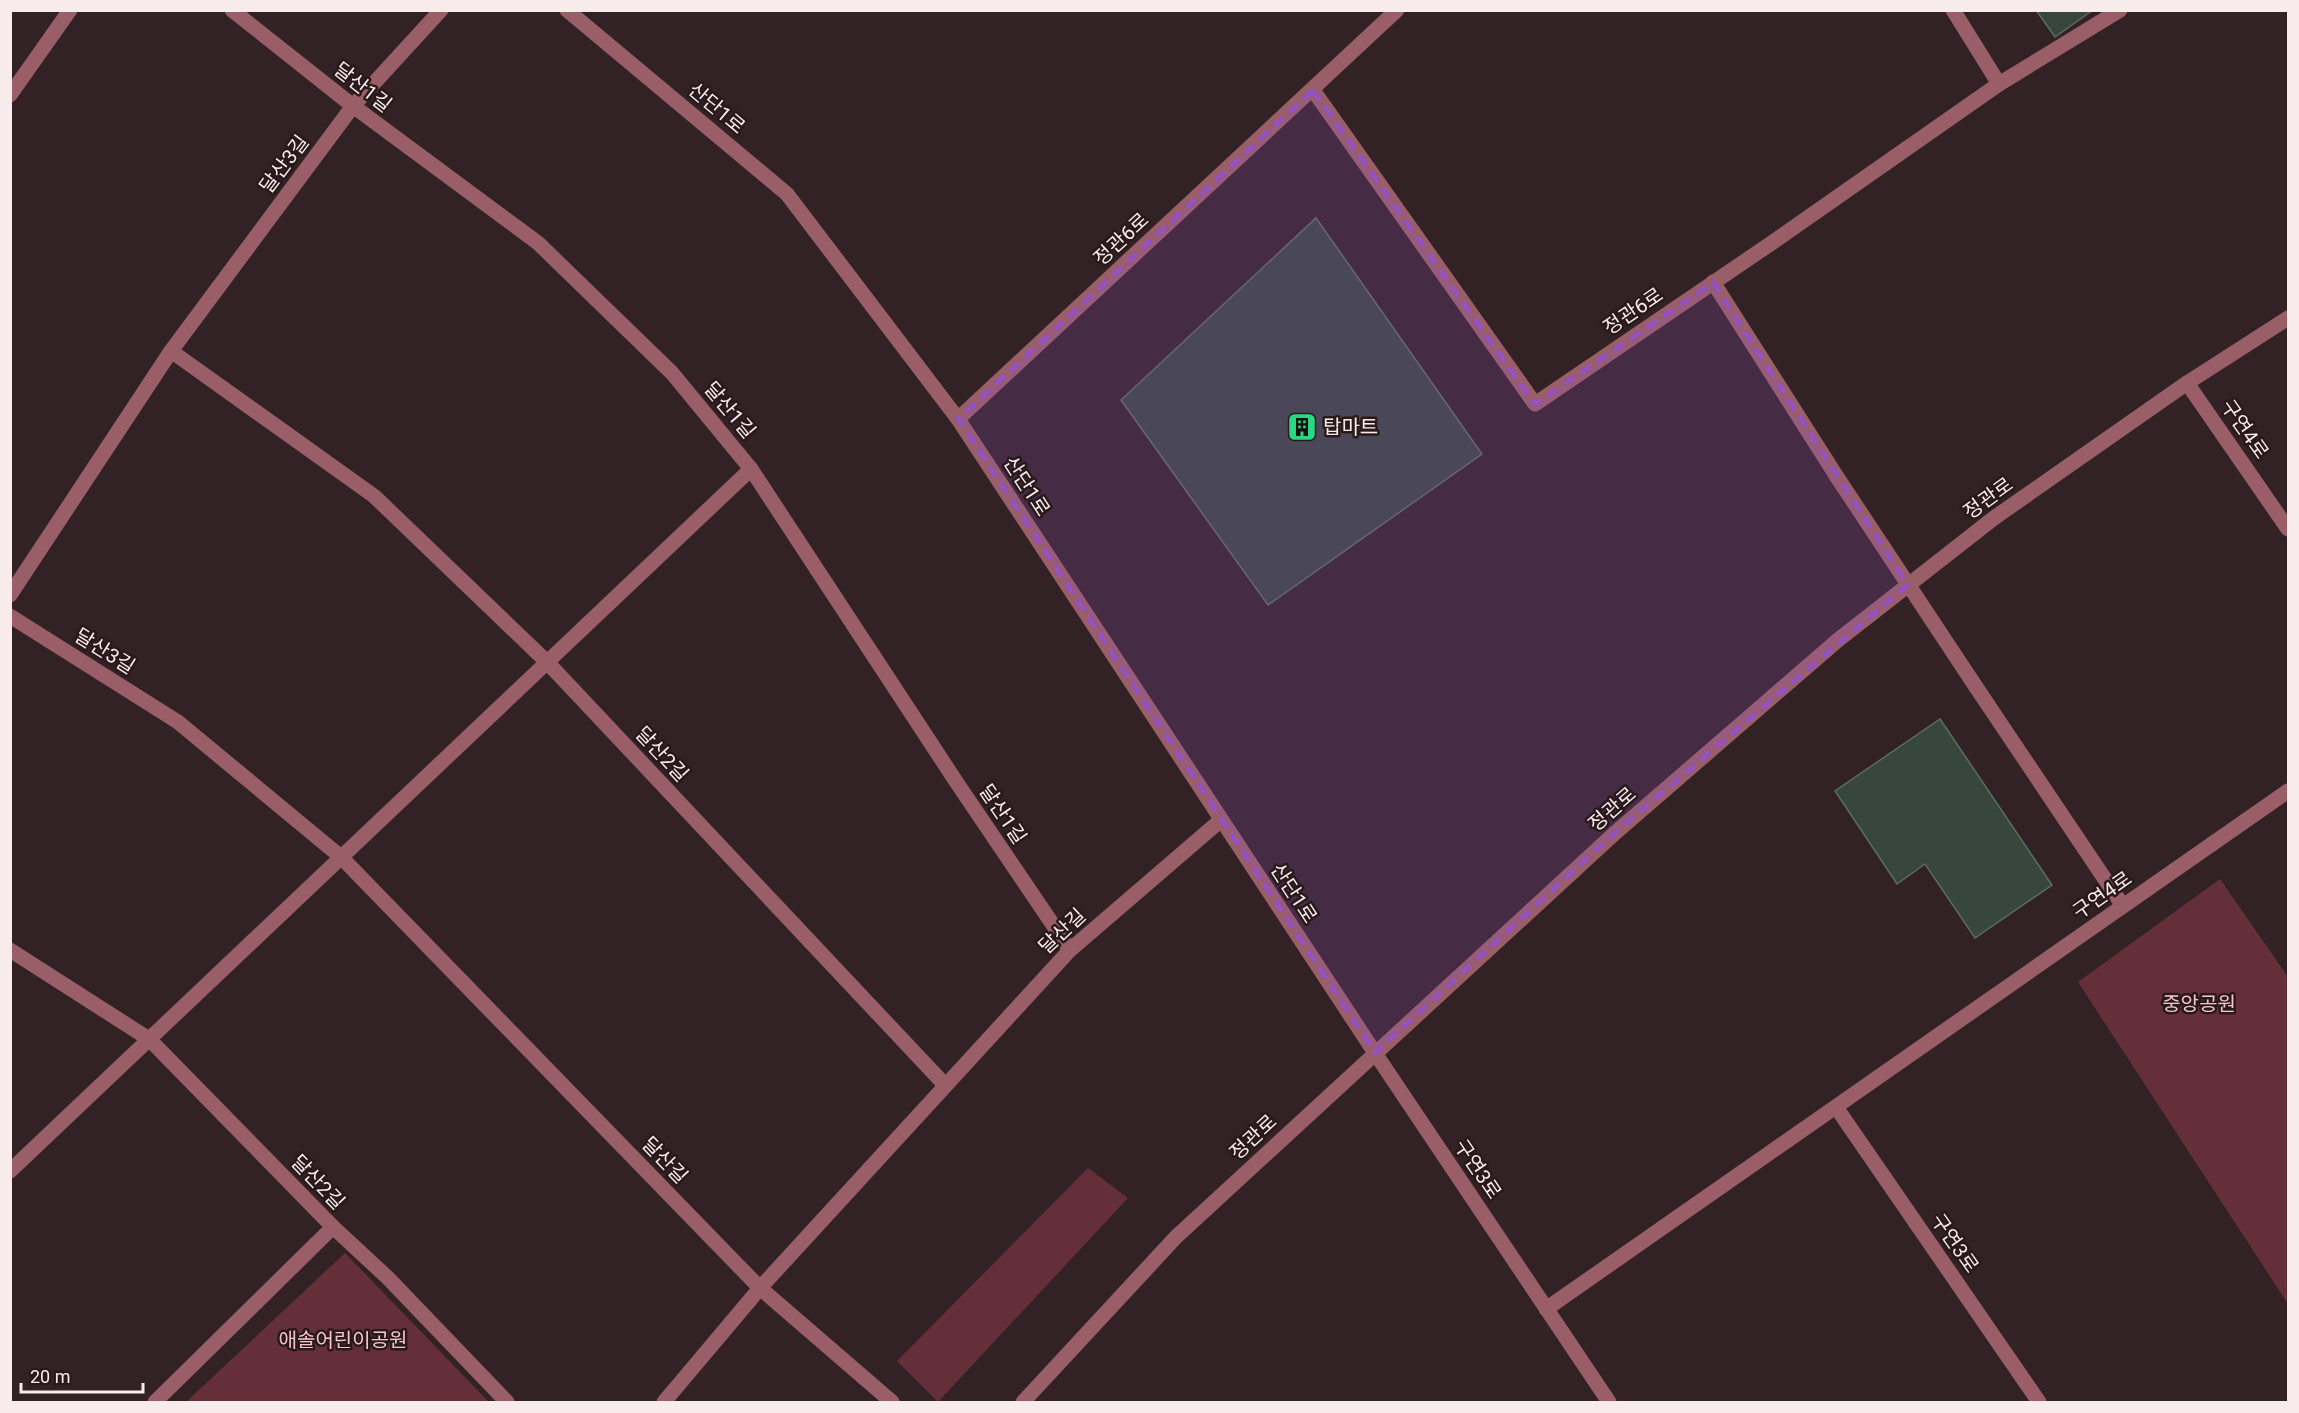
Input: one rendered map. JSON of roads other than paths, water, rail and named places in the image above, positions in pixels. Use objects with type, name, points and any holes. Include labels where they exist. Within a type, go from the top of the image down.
[{"type":"street","points":[[10,95],[70,10]]},
{"type":"street","name":"달산1길","points":[[232,10],[353,106],[538,243],[672,372],[752,469],[957,783],[1070,950]]},
{"type":"street","name":"달산3길","points":[[10,595],[171,351],[353,106],[441,10]]},
{"type":"street","name":"산단1로","points":[[567,10],[787,194],[958,419],[1375,1053]]},
{"type":"street","name":"정관6로","points":[[958,419],[1397,10]]},
{"type":"street","points":[[1953,10],[1999,84]]},
{"type":"street","name":"정관6로","points":[[1313,90],[1535,404],[1999,84],[2120,10]]},
{"type":"street","points":[[1713,282],[1837,477],[2123,906]]},
{"type":"street","name":"정관로","points":[[1023,1402],[1176,1237],[1615,833],[1838,640],[1994,518],[2187,383],[2289,318]]},
{"type":"street","name":"달산2길","points":[[171,351],[374,496],[547,662],[945,1085]]},
{"type":"street","name":"구연4로","points":[[2187,383],[2289,529]]},
{"type":"street","points":[[10,1171],[752,469]]},
{"type":"street","name":"달산3길","points":[[10,616],[178,722],[341,857]]},
{"type":"street","name":"구연4로","points":[[1836,1107],[2289,791]]},
{"type":"street","name":"달산길","points":[[664,1402],[760,1288],[1070,950],[1221,820]]},
{"type":"street","name":"달산길","points":[[341,857],[760,1288]]},
{"type":"street","name":"달산2길","points":[[11,951],[149,1039],[333,1227],[155,1402]]},
{"type":"street","name":"구연3로","points":[[1375,1053],[1609,1402]]},
{"type":"street","points":[[1546,1309],[1836,1107]]},
{"type":"street","name":"구연3로","points":[[1836,1107],[2039,1402]]},
{"type":"street","points":[[333,1227],[388,1278],[507,1402]]},
{"type":"street","points":[[760,1288],[892,1402]]},
{"type":"place","name":"탑마트","points":[[1302,427]]},
{"type":"park label","name":"중앙공원","points":[[2199,1004]]},
{"type":"park label","name":"애솔어린이공원","points":[[343,1340]]}]
